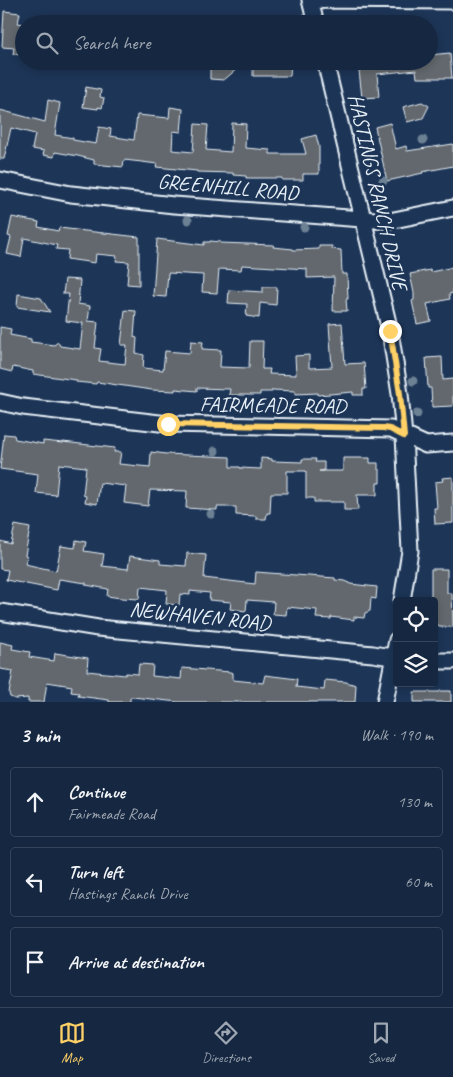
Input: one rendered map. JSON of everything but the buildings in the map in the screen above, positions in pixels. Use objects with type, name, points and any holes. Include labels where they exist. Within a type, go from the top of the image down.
[{"type":"street","points":[[314,15],[310,0],[453,1]]},
{"type":"street","name":"HASTINGS RANCH DRIVE","points":[[327,70],[390,331],[400,394],[410,551],[403,597]]},
{"type":"street","name":"GREENHILL ROAD","points":[[0,180],[71,194],[222,210],[389,221],[453,208]]},
{"type":"street","name":"FAIRMEADE ROAD","points":[[0,402],[23,407],[168,424],[383,428],[390,429],[426,445],[453,443]]},
{"type":"street","name":"NEWHAVEN ROAD","points":[[0,612],[98,628],[393,658]]},
{"type":"street","points":[[438,661],[453,661]]},
{"type":"street","points":[[385,702],[393,667]]},
{"type":"route","points":[[168,424],[383,428],[390,429],[404,436],[400,394],[390,331]]}]
